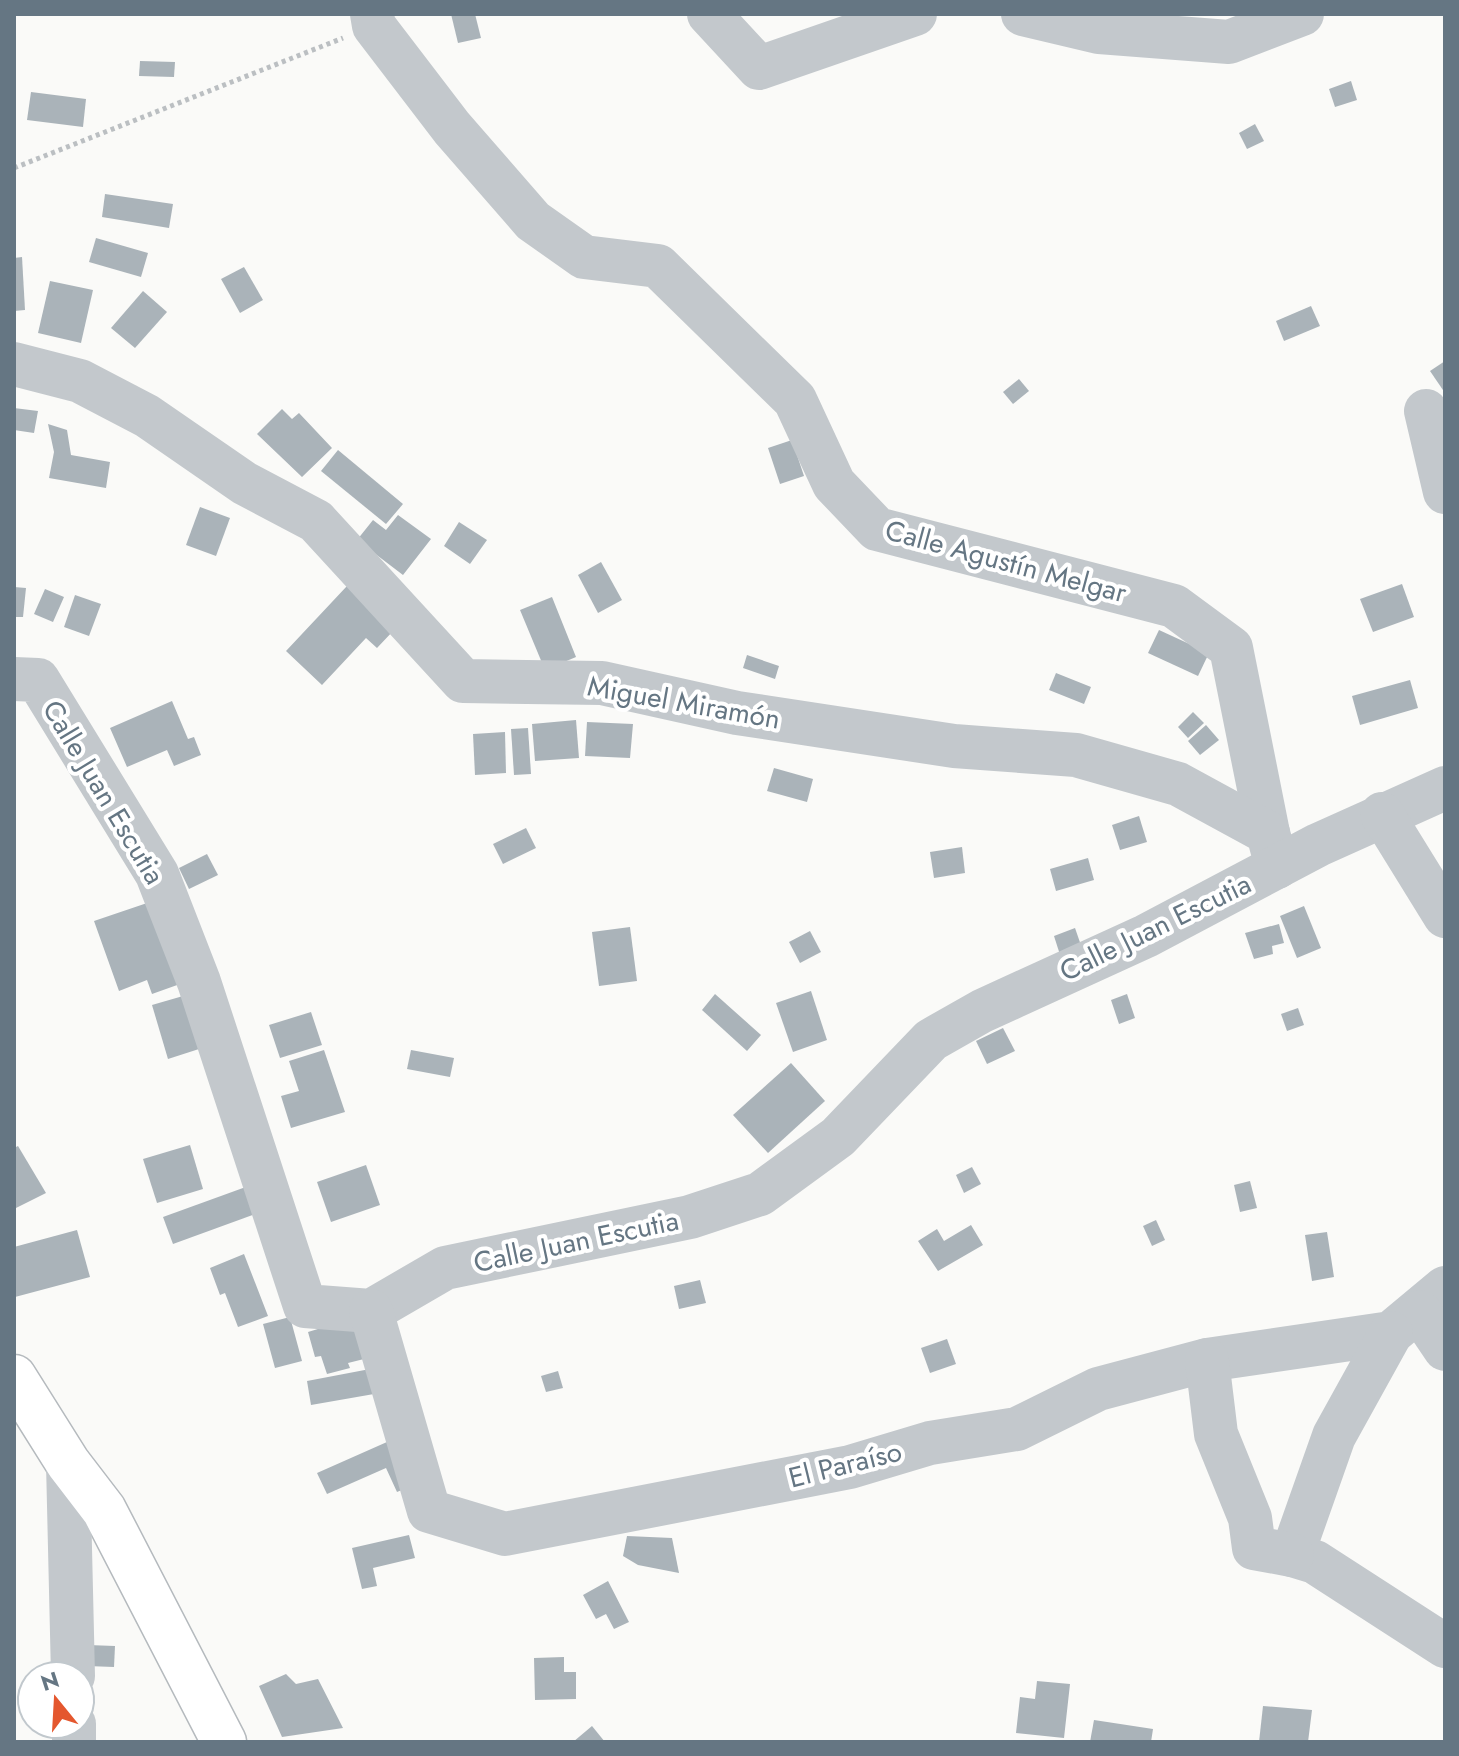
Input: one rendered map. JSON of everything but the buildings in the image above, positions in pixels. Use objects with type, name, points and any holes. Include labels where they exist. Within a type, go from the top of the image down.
[{"type":"main road","points":[[14,1377],[68,1463],[104,1510],[224,1742]]},
{"type":"street","points":[[709,14],[759,68],[915,14]]},
{"type":"street","points":[[1023,14],[1099,32],[1229,42],[1302,14]]},
{"type":"street","name":"Calle Agustín Melgar","points":[[373,20],[452,128],[533,221],[584,257],[658,266],[774,378],[795,400],[834,484],[877,529],[1174,606],[1231,648],[1272,850]]},
{"type":"street","name":"Miguel Miramón","points":[[14,364],[80,381],[147,416],[244,483],[316,521],[463,681],[602,683],[737,713],[923,741],[1076,755],[1178,784],[1272,850]]},
{"type":"street","points":[[1426,411],[1445,492]]},
{"type":"street","name":"Calle Juan Escutia","points":[[14,679],[38,680],[157,874],[199,982],[305,1306],[371,1311],[445,1268],[690,1217],[760,1194],[838,1137],[931,1040],[982,1011],[1146,936],[1272,850],[1382,814],[1445,788]]},
{"type":"street","points":[[1382,814],[1445,916]]},
{"type":"street","name":"El Paraíso","points":[[371,1311],[429,1511],[505,1534],[850,1467],[930,1443],[1017,1429],[1098,1389],[1207,1360],[1419,1311]]},
{"type":"street","points":[[1292,1555],[1334,1436],[1419,1311],[1445,1349]]},
{"type":"street","points":[[1207,1360],[1216,1434],[1250,1518],[1254,1548],[1315,1562],[1445,1646]]},
{"type":"street","points":[[68,1463],[73,1660]]},
{"type":"path","points":[[14,168],[373,20]]}]
